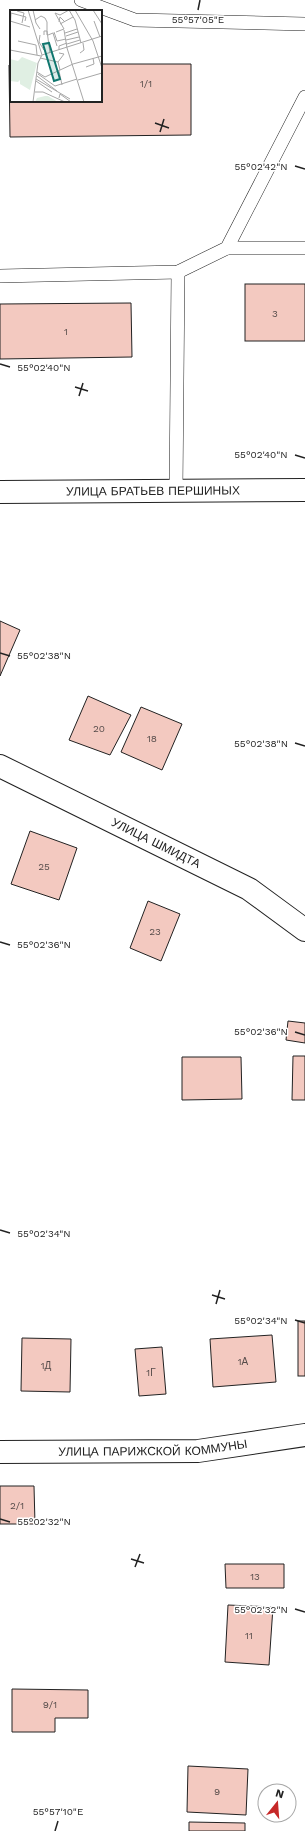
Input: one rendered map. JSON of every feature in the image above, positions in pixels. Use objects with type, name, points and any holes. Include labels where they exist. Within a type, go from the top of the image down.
[{"type":"street","name":"УЛИЦА БРАТЬЕВ ПЕРШИНЫХ","points":[[0,492],[305,490]]},
{"type":"street","name":"УЛИЦА ШМИДТА","points":[[0,766],[249,890],[305,930]]},
{"type":"street","name":"УЛИЦА ПАРИЖСКОЙ КОММУНЫ","points":[[0,1452],[198,1451],[305,1435]]},
{"type":"lane","points":[[81,0],[135,20],[305,24]]},
{"type":"lane","points":[[228,248],[305,97]]},
{"type":"lane","points":[[0,276],[178,272],[228,248],[305,248]]},
{"type":"lane","points":[[176,491],[178,272]]},
{"type":"building","points":[[102,64],[191,64],[191,135],[10,137],[9,65],[10,102],[102,102]]},
{"type":"building","points":[[245,284],[305,284],[305,341],[245,341]]},
{"type":"building","points":[[131,303],[132,357],[0,359],[0,304]]},
{"type":"building","points":[[0,621],[20,630],[0,676]]},
{"type":"building","points":[[88,696],[131,715],[110,755],[69,740]]},
{"type":"building","points":[[141,707],[182,724],[162,770],[121,752]]},
{"type":"building","points":[[30,831],[77,848],[59,900],[11,884]]},
{"type":"building","points":[[148,901],[180,914],[161,961],[130,948]]},
{"type":"building","points":[[288,1021],[305,1023],[305,1043],[286,1040]]},
{"type":"building","points":[[293,1056],[305,1056],[305,1100],[292,1100]]},
{"type":"building","points":[[182,1057],[241,1057],[242,1099],[182,1100]]},
{"type":"building","points":[[298,1321],[305,1321],[305,1376],[298,1376]]},
{"type":"building","points":[[272,1335],[276,1382],[213,1387],[210,1339]]},
{"type":"building","points":[[22,1338],[71,1339],[70,1392],[21,1391]]},
{"type":"building","points":[[162,1347],[166,1394],[139,1396],[135,1349]]},
{"type":"building","points":[[0,1486],[34,1486],[35,1524],[0,1524]]},
{"type":"building","points":[[225,1564],[284,1564],[284,1588],[226,1588]]},
{"type":"building","points":[[228,1605],[273,1607],[269,1665],[225,1662]]},
{"type":"building","points":[[12,1689],[88,1690],[88,1718],[55,1718],[55,1732],[12,1732]]},
{"type":"building","points":[[188,1766],[248,1769],[246,1815],[187,1812]]},
{"type":"building","points":[[189,1822],[245,1823],[245,1831],[189,1831]]}]
